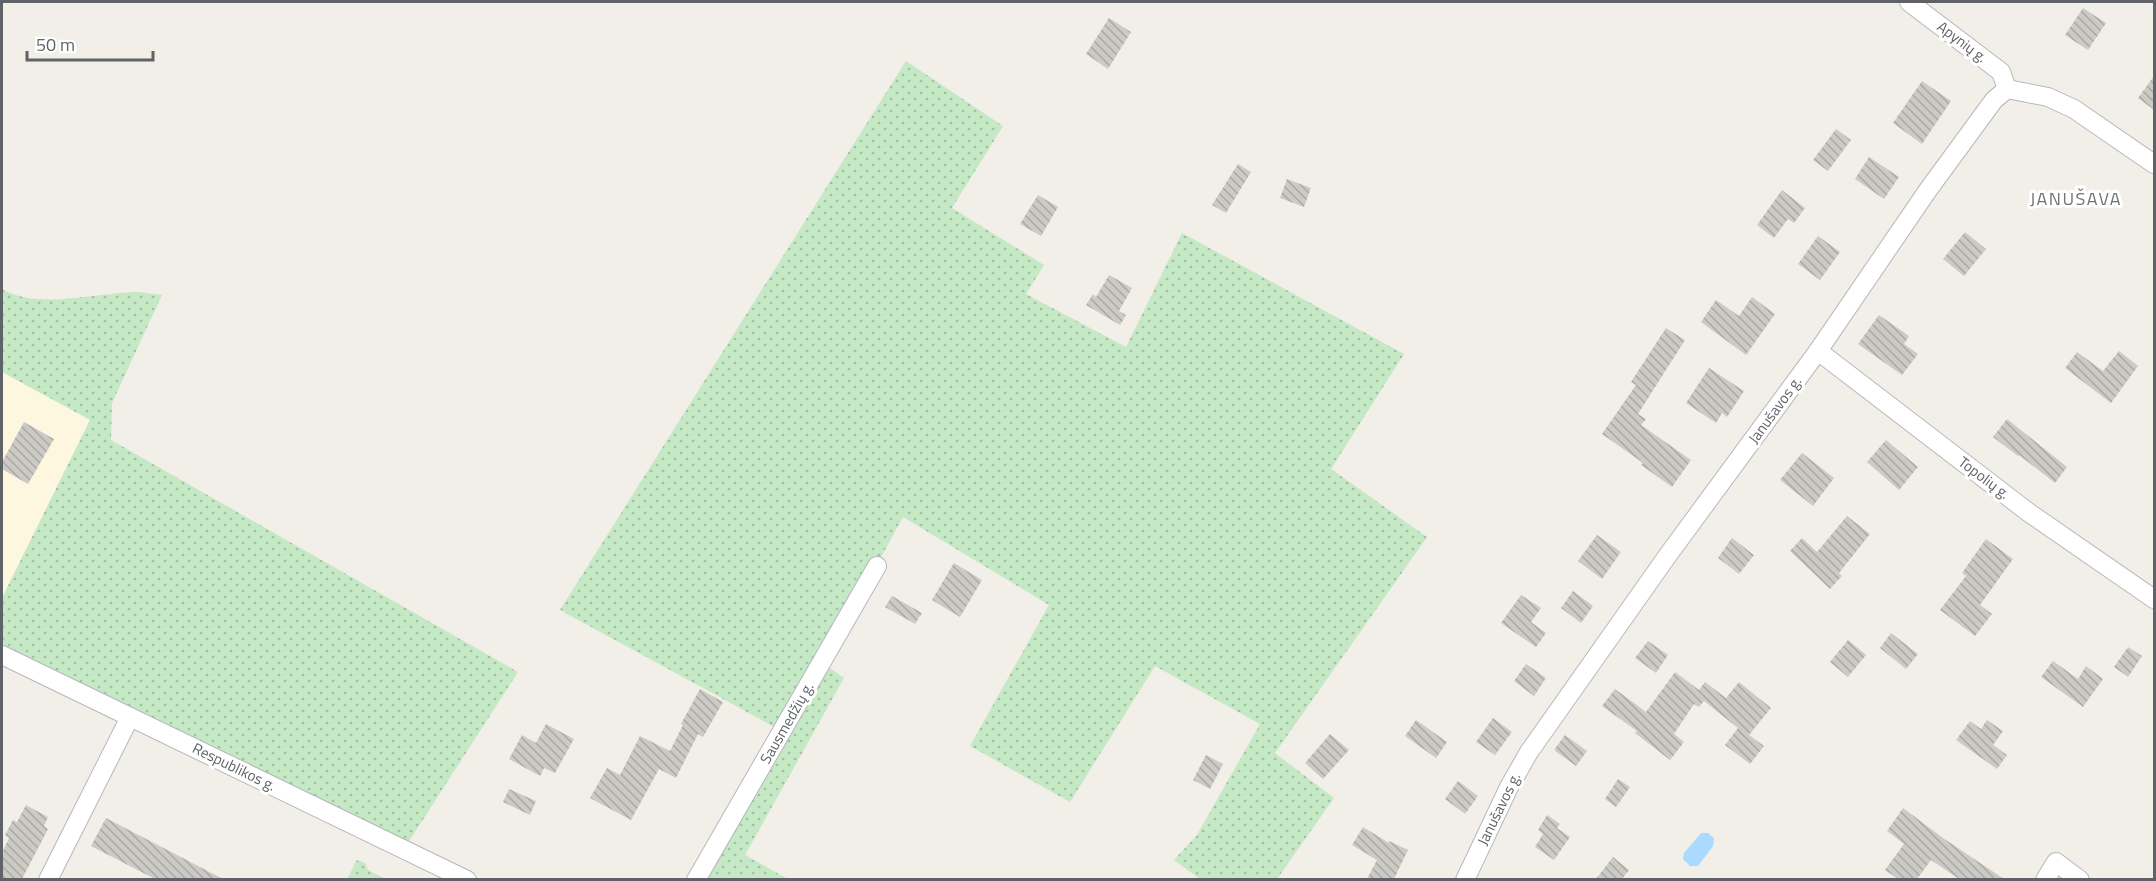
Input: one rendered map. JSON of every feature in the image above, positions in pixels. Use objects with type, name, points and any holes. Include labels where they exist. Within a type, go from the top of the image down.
[{"type":"street","name":"Apynių g.","points":[[1909,2],[2001,72],[2007,89]]},
{"type":"street","points":[[2007,89],[2048,96],[2074,109],[2154,164]]},
{"type":"street","name":"Janušavos g.","points":[[1465,879],[1509,787],[1529,752],[1668,555],[1818,351],[1978,119],[2007,89]]},
{"type":"street","name":"Topolių g.","points":[[1818,351],[2028,512],[2154,600]]},
{"type":"street","name":"Sausmedžių g.","points":[[696,879],[877,566]]},
{"type":"street","name":"Respublikos g.","points":[[2,655],[466,879]]},
{"type":"street","points":[[48,879],[130,717]]},
{"type":"street","points":[[2045,879],[2056,862],[2080,879]]},
{"type":"shaded area","points":[[2,372],[90,419],[2,598]]},
{"type":"green space","points":[[906,61],[1003,126],[952,208],[1044,265],[1026,294],[1126,347],[1182,233],[1404,354],[1331,469],[1427,537],[1275,753],[1334,798],[1277,879],[1200,879],[1174,860],[1197,835],[1260,724],[1155,666],[1070,802],[970,746],[1049,605],[903,517],[823,663],[844,678],[745,855],[788,879],[705,879],[789,735],[560,610]]},
{"type":"green space","points":[[2,289],[16,295],[49,299],[135,292],[162,295],[112,403],[111,440],[518,672],[404,849],[2,655],[2,598],[90,420],[2,372]]},
{"type":"green space","points":[[357,860],[365,863],[368,870],[386,879],[347,879]]},
{"type":"water","points":[[1701,833],[1708,833],[1714,838],[1713,846],[1698,866],[1690,866],[1683,859],[1684,853]]},
{"type":"building","points":[[2083,8],[2106,23],[2088,50],[2065,35]]},
{"type":"building","points":[[1109,18],[1131,32],[1108,69],[1086,54]]},
{"type":"building","points":[[2154,76],[2154,110],[2138,98]]},
{"type":"building","points":[[1922,81],[1951,101],[1922,144],[1893,123]]},
{"type":"building","points":[[1836,129],[1851,140],[1828,171],[1813,160]]},
{"type":"building","points":[[1869,157],[1899,177],[1884,199],[1855,179]]},
{"type":"building","points":[[1238,164],[1251,172],[1226,213],[1212,205]]},
{"type":"building","points":[[1287,179],[1311,188],[1304,207],[1280,198]]},
{"type":"building","points":[[1782,190],[1805,208],[1794,223],[1788,219],[1774,238],[1757,225]]},
{"type":"building","points":[[1038,195],[1058,207],[1041,236],[1020,224]]},
{"type":"building","points":[[1965,232],[1986,249],[1964,276],[1943,259]]},
{"type":"building","points":[[1818,236],[1840,252],[1820,280],[1798,264]]},
{"type":"building","points":[[1109,275],[1132,288],[1119,311],[1126,315],[1120,325],[1086,305],[1093,294],[1096,297]]},
{"type":"building","points":[[1752,297],[1775,314],[1746,355],[1701,322],[1716,300],[1739,316]]},
{"type":"building","points":[[1879,315],[1909,336],[1904,344],[1918,354],[1902,375],[1858,344]]},
{"type":"building","points":[[1666,328],[1685,340],[1638,414],[1646,419],[1641,425],[1691,460],[1672,487],[1602,434],[1636,385],[1631,382]]},
{"type":"building","points":[[2119,351],[2138,366],[2111,403],[2065,368],[2077,352],[2103,371]]},
{"type":"building","points":[[1709,368],[1744,391],[1727,417],[1722,413],[1716,423],[1686,403]]},
{"type":"building","points":[[2007,419],[2067,467],[2055,483],[1993,437]]},
{"type":"building","points":[[24,422],[54,439],[28,484],[2,469],[2,462]]},
{"type":"building","points":[[1886,440],[1918,467],[1899,490],[1867,462]]},
{"type":"building","points":[[1802,453],[1834,478],[1813,506],[1780,480]]},
{"type":"building","points":[[1847,516],[1870,534],[1839,573],[1842,576],[1830,589],[1790,551],[1802,538],[1817,552]]},
{"type":"building","points":[[1597,535],[1621,552],[1602,579],[1578,561]]},
{"type":"building","points":[[1732,538],[1754,555],[1739,574],[1718,558]]},
{"type":"building","points":[[1986,539],[2013,559],[1980,605],[1992,614],[1975,636],[1940,610],[1966,576],[1962,573]]},
{"type":"building","points":[[954,563],[982,580],[960,617],[932,600]]},
{"type":"building","points":[[1573,591],[1593,606],[1581,623],[1561,608]]},
{"type":"building","points":[[1521,595],[1541,608],[1531,622],[1546,633],[1536,647],[1501,623]]},
{"type":"building","points":[[892,596],[922,613],[915,624],[885,607]]},
{"type":"building","points":[[1891,633],[1918,654],[1906,669],[1880,648]]},
{"type":"building","points":[[1848,640],[1866,655],[1848,677],[1830,662]]},
{"type":"building","points":[[1648,641],[1668,655],[1656,673],[1635,658]]},
{"type":"building","points":[[2128,647],[2142,656],[2128,677],[2114,667]]},
{"type":"building","points":[[2053,661],[2078,679],[2086,666],[2103,679],[2083,707],[2041,677]]},
{"type":"building","points":[[1526,664],[1546,678],[1534,696],[1514,681]]},
{"type":"building","points":[[1675,672],[1699,690],[1705,682],[1726,698],[1739,682],[1771,708],[1749,735],[1764,746],[1750,764],[1725,745],[1738,728],[1704,701],[1699,707],[1694,704],[1674,734],[1684,742],[1670,760],[1635,733],[1637,731],[1602,706],[1615,689],[1646,712]]},
{"type":"building","points":[[700,689],[723,702],[703,737],[698,734],[676,778],[659,769],[631,820],[590,798],[607,768],[620,775],[640,736],[670,751],[683,725],[681,724]]},
{"type":"building","points":[[1493,718],[1512,732],[1495,755],[1476,742]]},
{"type":"building","points":[[1416,720],[1447,742],[1436,758],[1405,736]]},
{"type":"building","points":[[1987,720],[2003,731],[1993,745],[2007,755],[1997,769],[1956,740],[1970,721],[1981,729]]},
{"type":"building","points":[[546,724],[574,739],[555,773],[544,768],[540,776],[509,759],[522,735],[536,743]]},
{"type":"building","points":[[1330,734],[1349,750],[1323,779],[1305,763]]},
{"type":"building","points":[[1565,735],[1587,751],[1576,766],[1554,750]]},
{"type":"building","points":[[1206,755],[1223,764],[1210,789],[1193,780]]},
{"type":"building","points":[[1618,779],[1630,787],[1616,807],[1605,799]]},
{"type":"building","points":[[1458,781],[1478,796],[1465,814],[1445,799]]},
{"type":"building","points":[[509,789],[536,801],[530,815],[503,802]]},
{"type":"building","points":[[26,805],[48,817],[44,826],[48,829],[22,879],[2,879],[2,853],[9,838],[5,835],[13,820],[17,822]]},
{"type":"building","points":[[1903,808],[2004,879],[1959,879],[1931,860],[1917,879],[1898,879],[1885,870],[1904,844],[1887,831]]},
{"type":"building","points":[[1547,815],[1560,824],[1557,828],[1570,837],[1554,860],[1535,847],[1543,834],[1538,830]]},
{"type":"building","points":[[106,818],[223,879],[155,879],[91,846]]},
{"type":"building","points":[[1363,827],[1389,843],[1389,841],[1408,850],[1394,879],[1367,879],[1377,860],[1352,845]]},
{"type":"building","points":[[1613,857],[1629,870],[1622,879],[1596,879]]},
{"type":"district","name":"JANUŠAVA","points":[[2076,199]]}]
